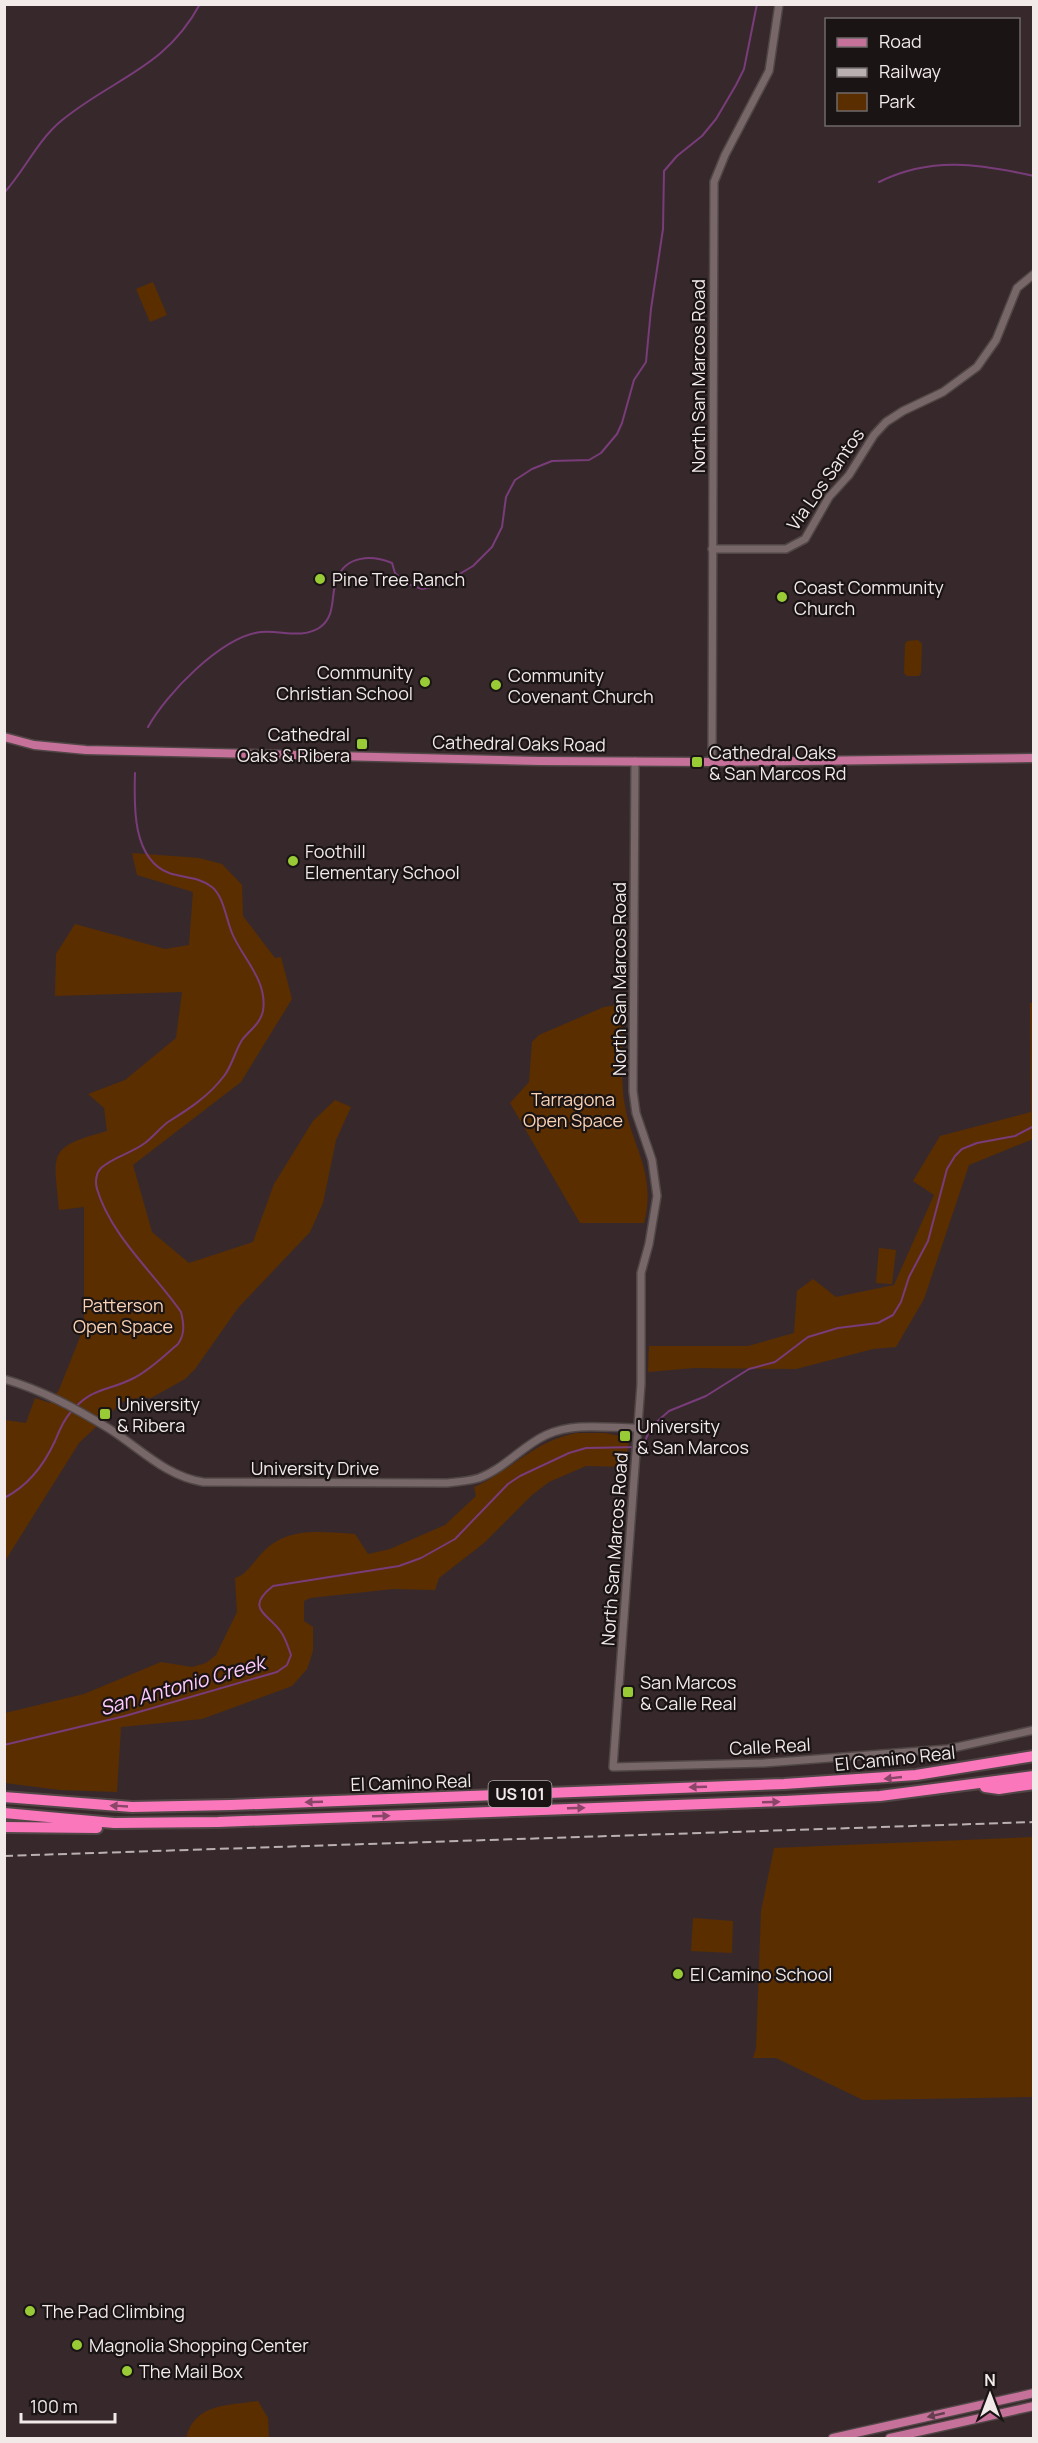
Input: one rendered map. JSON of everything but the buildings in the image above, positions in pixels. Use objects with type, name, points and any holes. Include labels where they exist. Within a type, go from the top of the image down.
[{"type":"highway","points":[[916,1775],[1034,1749]]},
{"type":"highway","name":"El Camino Real","points":[[4,1797],[132,1807],[784,1784],[916,1775],[1034,1756]]},
{"type":"highway","name":"El Camino Real","points":[[4,1813],[114,1823],[218,1822],[785,1802],[880,1796],[1034,1776]]},
{"type":"highway","points":[[967,1786],[999,1789],[1034,1784]]},
{"type":"highway","points":[[4,1827],[184,1827],[218,1822]]},
{"type":"main road","name":"Cathedral Oaks Road","points":[[4,737],[34,746],[86,750],[712,762],[1034,758]]},
{"type":"main road","points":[[833,2439],[1034,2393]]},
{"type":"main road","points":[[890,2439],[1034,2406]]},
{"type":"street","name":"North San Marcos Road","points":[[712,762],[714,182],[725,155],[769,71],[779,4]]},
{"type":"street","name":"Via Los Santos","points":[[712,549],[786,549],[805,540],[829,497],[849,476],[874,435],[886,422],[951,387],[976,367],[996,340],[1017,288],[1034,274]]},
{"type":"street","name":"North San Marcos Road","points":[[613,1767],[638,1428],[642,1345],[641,1273],[650,1244],[657,1196],[652,1160],[636,1113],[633,1091],[635,761]]},
{"type":"street","name":"University Drive","points":[[4,1379],[59,1400],[179,1477],[203,1482],[447,1483],[465,1481],[489,1473],[529,1444],[561,1430],[589,1426],[638,1428]]},
{"type":"street","name":"Calle Real","points":[[613,1767],[764,1763],[940,1750],[1034,1730]]},
{"type":"green space","points":[[153,282],[167,315],[150,322],[136,289]]},
{"type":"green space","points":[[918,640],[922,644],[921,673],[919,676],[907,676],[904,673],[905,644],[907,641]]},
{"type":"green space","name":"Patterson Open Space","points":[[132,853],[199,858],[222,864],[242,885],[243,916],[275,958],[281,957],[292,999],[241,1082],[133,1165],[152,1232],[189,1263],[253,1242],[274,1184],[313,1121],[335,1100],[351,1107],[336,1140],[323,1203],[310,1232],[238,1308],[195,1369],[185,1379],[151,1398],[141,1397],[122,1402],[79,1443],[5,1561],[5,1420],[26,1423],[35,1398],[50,1403],[59,1390],[84,1327],[84,1207],[59,1210],[56,1176],[58,1155],[73,1142],[107,1131],[104,1108],[88,1094],[125,1080],[176,1038],[182,992],[55,996],[56,954],[75,924],[165,949],[189,945],[193,892],[137,875]]},
{"type":"green space","points":[[1030,1003],[1034,1003],[1033,1139],[969,1165],[924,1299],[896,1347],[873,1349],[796,1369],[694,1368],[648,1372],[649,1346],[748,1346],[794,1333],[797,1291],[813,1279],[836,1297],[894,1285],[934,1195],[913,1181],[940,1136],[1031,1112]]},
{"type":"green space","name":"Tarragona Open Space","points":[[624,1004],[623,1092],[630,1126],[645,1171],[647,1204],[644,1223],[580,1223],[510,1103],[529,1082],[532,1042],[539,1035],[604,1007]]},
{"type":"green space","points":[[879,1248],[896,1250],[892,1284],[876,1283]]},
{"type":"green space","points":[[577,1433],[605,1433],[629,1438],[626,1467],[586,1466],[549,1482],[532,1495],[484,1543],[439,1578],[435,1590],[393,1589],[310,1598],[304,1601],[304,1621],[313,1627],[313,1651],[307,1669],[292,1686],[202,1719],[121,1727],[117,1792],[60,1790],[5,1783],[5,1713],[84,1694],[161,1662],[192,1667],[206,1663],[216,1655],[237,1612],[235,1578],[246,1571],[272,1544],[294,1535],[330,1532],[355,1534],[368,1554],[390,1549],[445,1525],[476,1496],[474,1487],[548,1442]]},
{"type":"green space","points":[[1033,1837],[1033,2097],[863,2100],[776,2058],[753,2058],[756,2049],[761,1911],[774,1848]]},
{"type":"green space","points":[[693,1918],[733,1921],[732,1953],[691,1951]]},
{"type":"green space","points":[[258,2401],[268,2418],[269,2438],[186,2438],[190,2427],[205,2412],[214,2408]]},
{"type":"waterway","points":[[4,193],[38,147],[61,121],[80,106],[137,71],[171,44],[200,4]]},
{"type":"waterway","points":[[148,727],[181,683],[229,644],[261,632],[298,634],[319,628],[328,618],[337,578],[347,565],[368,558],[384,560],[392,563],[395,573],[408,584],[422,589],[441,585],[473,566],[492,547],[502,527],[506,497],[515,480],[532,469],[552,461],[589,460],[601,453],[617,434],[634,380],[646,362],[663,229],[664,171],[677,156],[702,136],[716,119],[736,85],[744,69],[757,4]]},
{"type":"waterway","points":[[879,182],[918,168],[956,165],[994,168],[1034,176]]},
{"type":"waterway","points":[[4,1498],[21,1487],[34,1474],[51,1450],[65,1419],[78,1404],[93,1394],[140,1375],[178,1344],[183,1329],[181,1312],[112,1223],[97,1189],[97,1175],[106,1164],[145,1143],[168,1122],[212,1090],[227,1072],[242,1040],[257,1023],[263,1011],[262,989],[236,942],[216,891],[202,881],[169,873],[157,866],[148,856],[138,830],[135,773]]},
{"type":"waterway","name":"San Antonio Creek","points":[[4,1745],[125,1716],[277,1672],[287,1665],[291,1655],[283,1635],[259,1606],[264,1594],[273,1586],[399,1566],[421,1558],[455,1539],[508,1484],[520,1476],[569,1453],[586,1448],[639,1447],[645,1441],[651,1427],[669,1411],[706,1396],[749,1369],[775,1362],[808,1337],[838,1328],[878,1323],[893,1315],[928,1241],[947,1169],[955,1156],[962,1149],[977,1143],[1015,1136],[1034,1126]]},
{"type":"railway","points":[[4,1856],[1034,1822]]},
{"type":"place","name":"Pine Tree Ranch","points":[[320,579]]},
{"type":"place","name":"Coast Community Church","points":[[782,597]]},
{"type":"place","name":"Community Christian School","points":[[425,682]]},
{"type":"place","name":"Community Covenant Church","points":[[496,685]]},
{"type":"place","name":"Cathedral Oaks & Ribera","points":[[362,744]]},
{"type":"place","name":"Cathedral Oaks & San Marcos Rd","points":[[697,762]]},
{"type":"place","name":"Foothill Elementary School","points":[[293,861]]},
{"type":"place","name":"University & Ribera","points":[[105,1414]]},
{"type":"place","name":"University & San Marcos","points":[[625,1436]]},
{"type":"place","name":"San Marcos & Calle Real","points":[[628,1692]]},
{"type":"place","name":"El Camino School","points":[[678,1974]]},
{"type":"place","name":"The Pad Climbing","points":[[30,2311]]},
{"type":"place","name":"Magnolia Shopping Center","points":[[77,2345]]},
{"type":"place","name":"The Mail Box","points":[[127,2371]]}]
